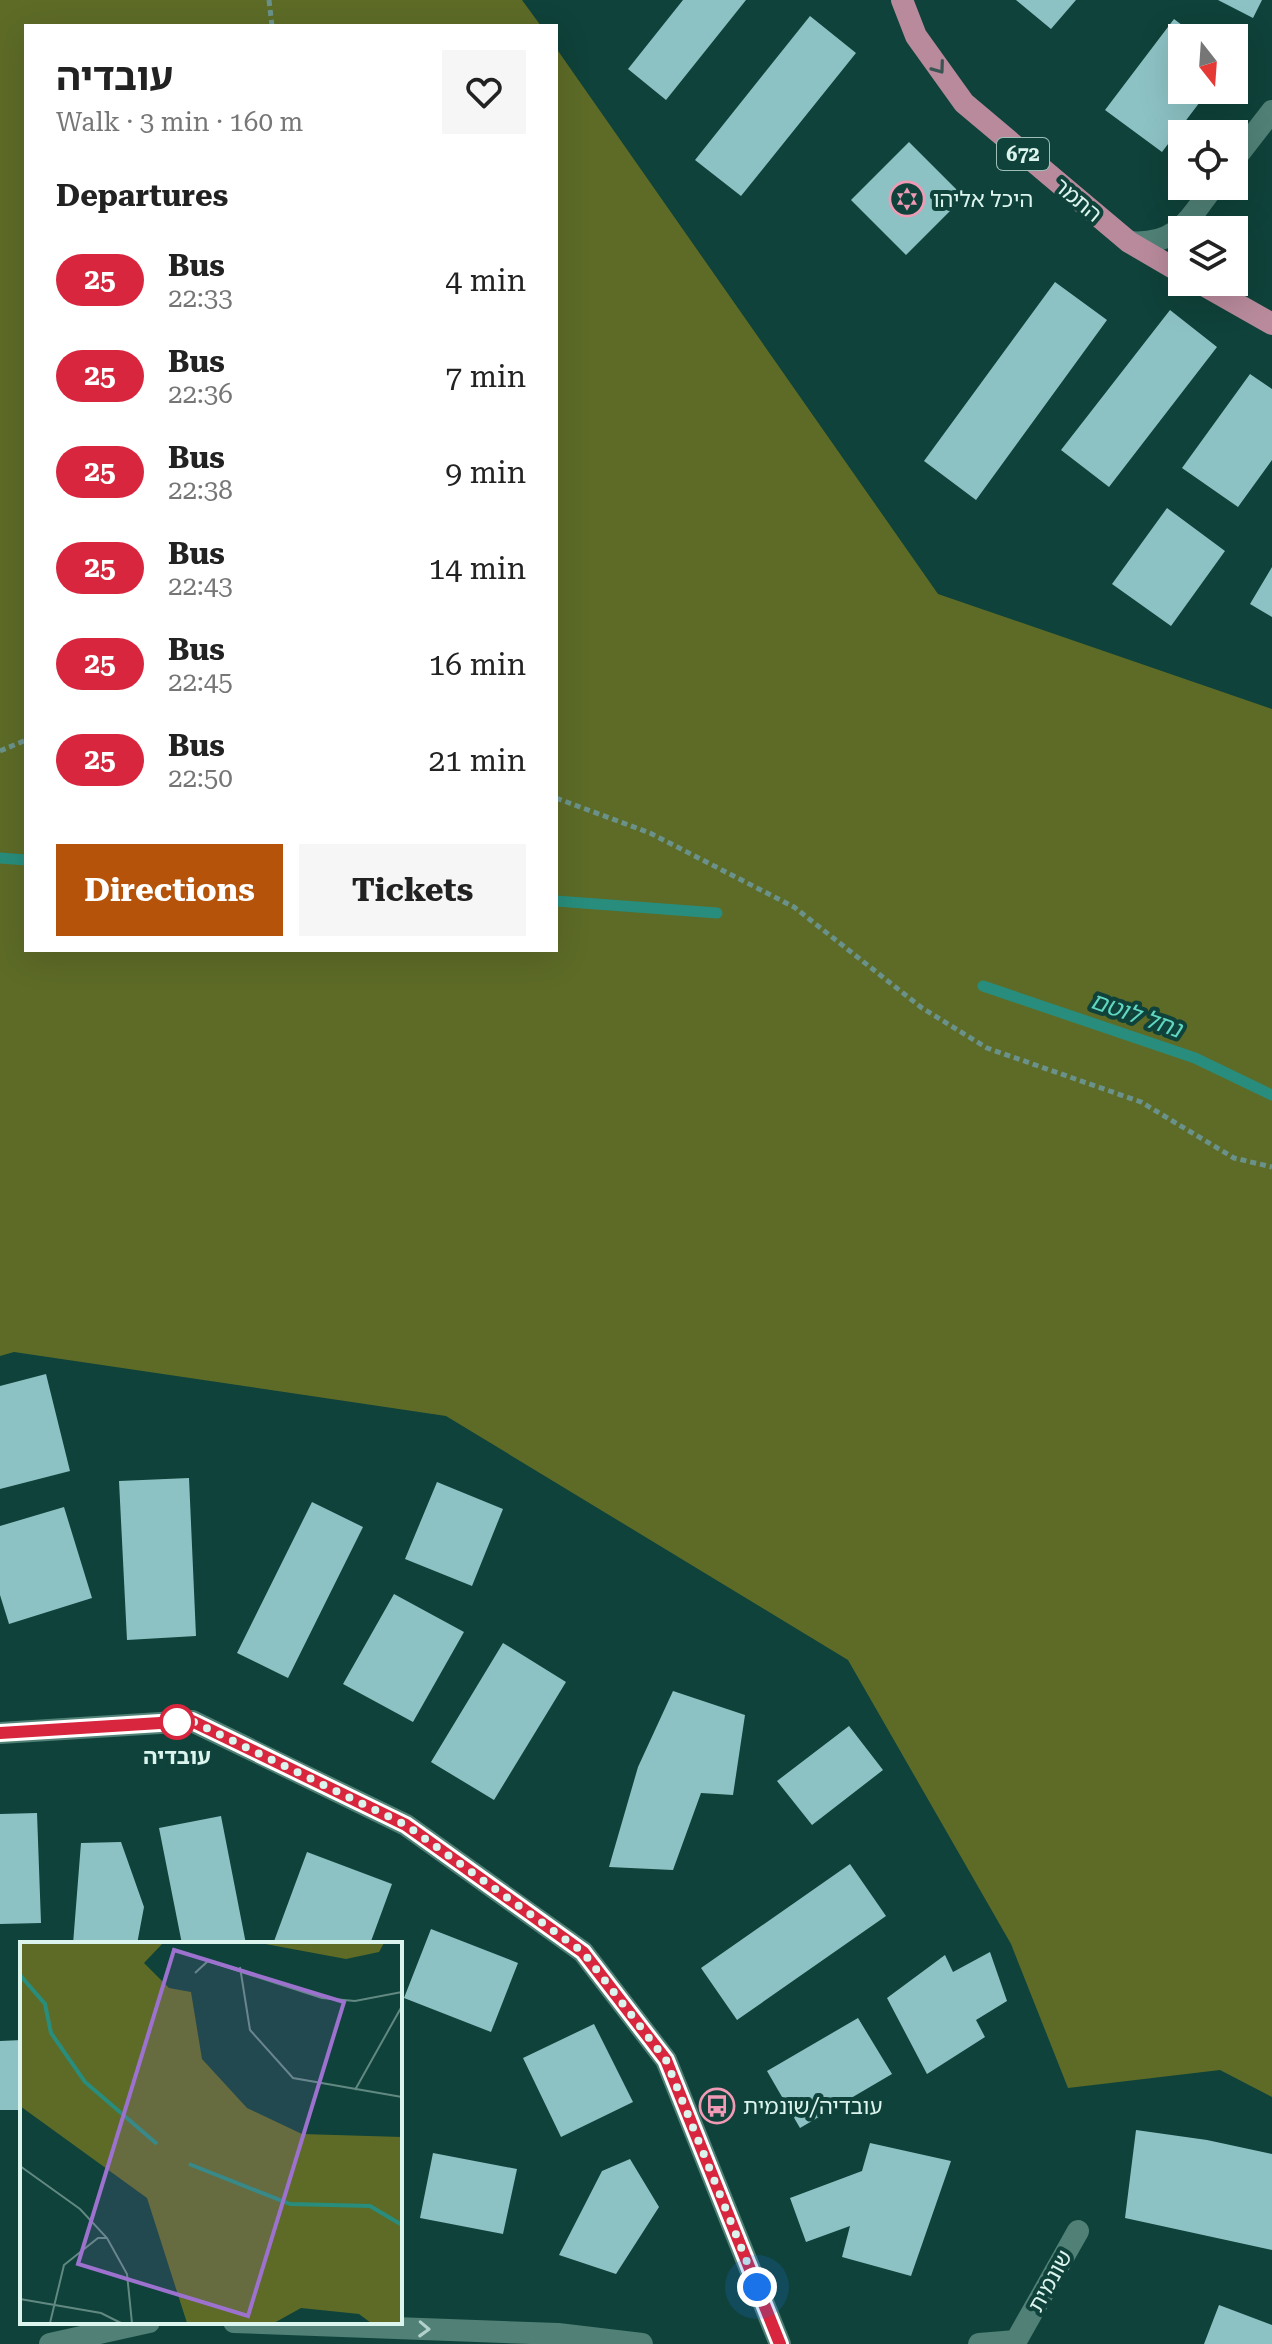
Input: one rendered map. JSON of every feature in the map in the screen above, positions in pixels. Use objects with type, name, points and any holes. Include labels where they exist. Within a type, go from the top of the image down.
[{"type":"main road","name":"התמר","points":[[902,0],[916,36],[964,103],[1129,242],[1168,265]]},
{"type":"main road","points":[[1223,296],[1272,324]]},
{"type":"street","points":[[1248,142],[1272,111]]},
{"type":"street","points":[[1129,242],[1160,241],[1188,220],[1203,200]]},
{"type":"street","points":[[0,1733],[192,1721],[406,1825],[583,1952],[666,2060],[780,2344]]},
{"type":"street","name":"שונמית","points":[[979,2344],[1016,2341],[1078,2231]]},
{"type":"street","points":[[50,2344],[140,2324]]},
{"type":"street","points":[[288,2324],[558,2334],[642,2344]]},
{"type":"path","points":[[269,0],[272,24]]},
{"type":"path","points":[[0,751],[24,741]]},
{"type":"path","points":[[558,799],[650,833],[794,907],[922,1008],[987,1048],[1141,1102],[1234,1158],[1272,1167]]},
{"type":"green space","points":[[0,0],[522,0],[540,24],[24,24],[24,952],[558,952],[558,51],[938,594],[1272,709],[1272,2097],[1220,2070],[1068,2088],[1011,1944],[848,1660],[446,1416],[14,1352],[0,1356]]},
{"type":"building","points":[[683,0],[746,0],[666,100],[628,69]]},
{"type":"building","points":[[1016,0],[1076,0],[1051,29]]},
{"type":"building","points":[[1218,0],[1262,0],[1253,18]]},
{"type":"building","points":[[810,16],[856,53],[741,196],[695,160]]},
{"type":"building","points":[[1168,27],[1168,104],[1198,104],[1186,120],[1168,120],[1168,144],[1162,152],[1105,110]]},
{"type":"building","name":"היכל אליהו","points":[[909,142],[964,197],[906,255],[851,200]]},
{"type":"building","points":[[1055,282],[1107,320],[976,500],[924,461]]},
{"type":"building","points":[[1170,310],[1217,347],[1109,487],[1061,450]]},
{"type":"building","points":[[1250,374],[1272,389],[1272,460],[1238,507],[1182,468]]},
{"type":"building","points":[[1167,508],[1225,551],[1171,626],[1112,584]]},
{"type":"building","points":[[1272,567],[1272,617],[1250,604]]},
{"type":"building","points":[[46,1374],[70,1471],[0,1489],[0,1386]]},
{"type":"building","points":[[189,1478],[196,1636],[127,1640],[119,1481]]},
{"type":"building","points":[[437,1482],[503,1509],[472,1586],[405,1559]]},
{"type":"building","points":[[312,1502],[363,1527],[288,1678],[237,1653]]},
{"type":"building","points":[[64,1507],[92,1598],[9,1624],[0,1595],[0,1526]]},
{"type":"building","points":[[394,1594],[464,1632],[413,1722],[343,1684]]},
{"type":"building","points":[[503,1643],[566,1682],[494,1800],[431,1762]]},
{"type":"building","points":[[673,1691],[745,1715],[733,1795],[701,1793],[673,1870],[609,1867],[638,1767]]},
{"type":"building","points":[[849,1726],[883,1770],[812,1825],[777,1781]]},
{"type":"building","points":[[37,1813],[41,1923],[0,1924],[0,1814]]},
{"type":"building","points":[[221,1816],[246,1942],[182,1942],[159,1828]]},
{"type":"building","points":[[121,1842],[144,1907],[137,1942],[73,1942],[81,1843]]},
{"type":"building","points":[[307,1852],[392,1884],[371,1942],[274,1942]]},
{"type":"building","points":[[850,1864],[886,1916],[737,2020],[701,1968]]},
{"type":"building","points":[[431,1929],[518,1963],[491,2032],[404,1998]]},
{"type":"building","points":[[990,1952],[1007,2001],[976,2020],[985,2037],[927,2074],[887,1998],[945,1955],[953,1972]]},
{"type":"building","points":[[858,2018],[892,2074],[800,2128],[767,2071]]},
{"type":"building","points":[[594,2024],[633,2102],[561,2137],[523,2058]]},
{"type":"building","points":[[20,2040],[20,2110],[0,2110],[0,2041]]},
{"type":"building","points":[[1136,2130],[1207,2140],[1272,2154],[1272,2250],[1125,2218]]},
{"type":"building","points":[[870,2143],[951,2161],[911,2276],[842,2257],[850,2226],[806,2242],[790,2198],[862,2171]]},
{"type":"building","points":[[433,2153],[517,2169],[503,2234],[420,2218]]},
{"type":"building","points":[[630,2159],[659,2207],[616,2274],[559,2255],[602,2171]]},
{"type":"building","points":[[1219,2305],[1272,2325],[1272,2344],[1204,2344]]},
{"type":"waterway","name":"נחל לוטם","points":[[0,858],[24,860]]},
{"type":"waterway","name":"נחל לוטם","points":[[558,901],[717,913]]},
{"type":"waterway","name":"נחל לוטם","points":[[983,986],[1195,1058],[1272,1095]]},
{"type":"bus line","name":"25","points":[[0,1733],[192,1721],[406,1825],[583,1952],[666,2060],[780,2344]]},
{"type":"place","name":"היכל אליהו","points":[[907,199]]},
{"type":"place","name":"עובדיה","points":[[177,1722]]},
{"type":"place","name":"עובדיה/שונמית","points":[[717,2106]]},
{"type":"route","points":[[177,1722],[164,1722],[192,1721],[406,1825],[583,1952],[666,2060],[757,2287]]}]
